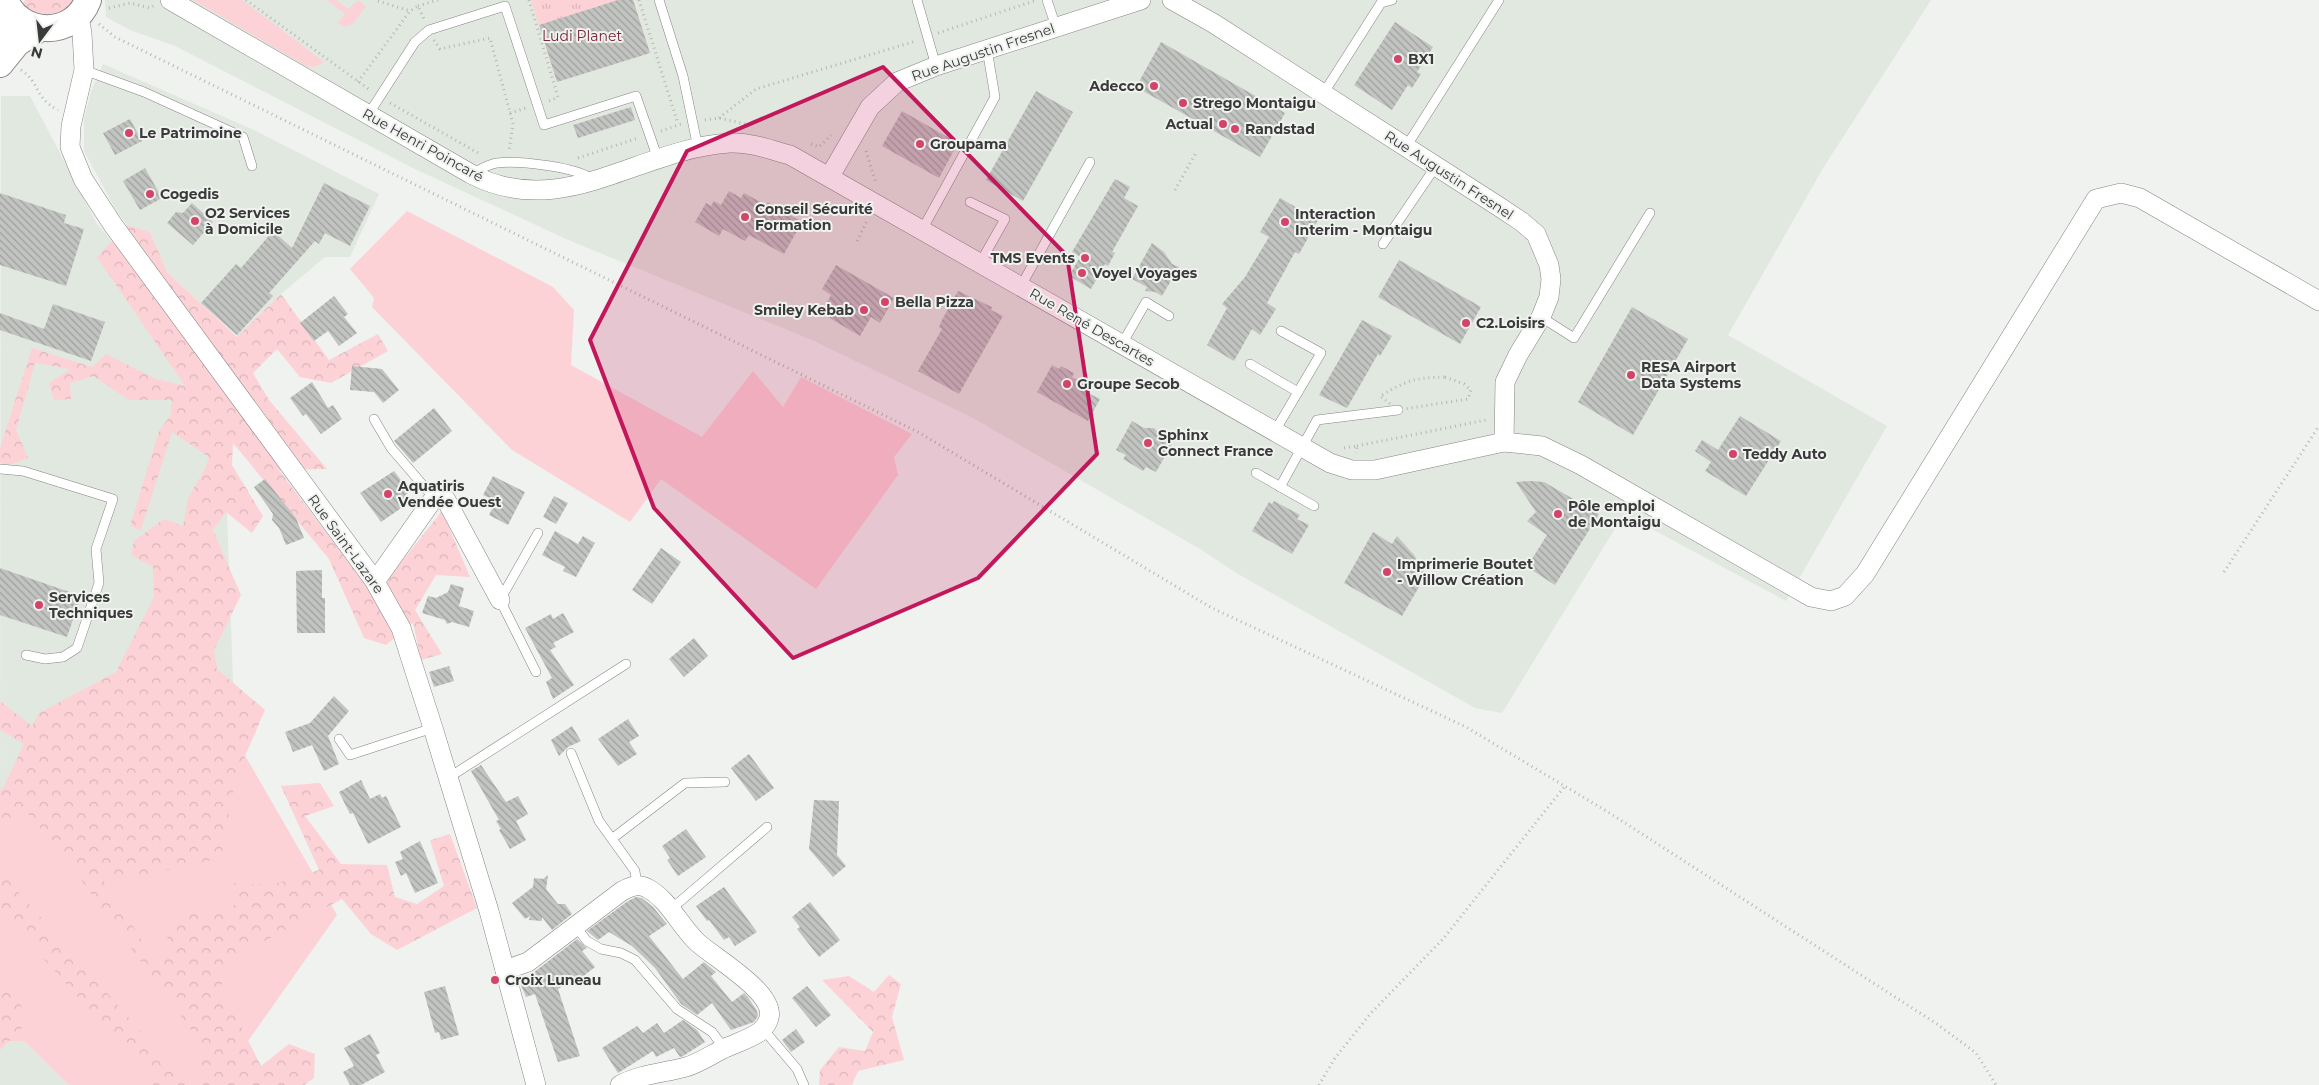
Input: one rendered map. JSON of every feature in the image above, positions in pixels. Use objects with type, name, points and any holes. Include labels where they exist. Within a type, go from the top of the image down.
[{"type":"main road","points":[[6,2],[18,18],[28,25],[80,13]]},
{"type":"main road","points":[[0,33],[6,2]]},
{"type":"main road","points":[[7,66],[17,43],[80,13]]},
{"type":"street","name":"Rue Augustin Fresnel","points":[[830,176],[870,107],[896,82],[987,49],[1142,0]]},
{"type":"street","name":"Rue Augustin Fresnel","points":[[1172,0],[1214,23],[1522,222],[1536,234],[1544,250],[1551,279],[1549,297],[1505,382],[1504,442]]},
{"type":"street","name":"Rue Henri Poincaré","points":[[163,2],[310,79],[368,115],[471,174],[503,187],[525,192],[554,191],[698,148]]},
{"type":"street","points":[[80,13],[71,40],[83,63]]},
{"type":"street","name":"Rue Saint-Lazare","points":[[83,63],[69,137],[70,147],[80,173],[96,202],[374,580],[401,628],[433,728],[505,970],[536,1085]]},
{"type":"street","points":[[698,148],[732,143],[759,146],[790,155],[830,176]]},
{"type":"street","name":"Rue René Descartes","points":[[830,176],[1330,463],[1352,470],[1375,470],[1504,442],[1542,446],[1560,454],[1811,597],[1830,601],[1845,596],[1865,574],[2096,199],[2120,193],[2140,198],[2319,301]]},
{"type":"street","points":[[374,580],[379,576],[434,498],[446,500],[500,600]]},
{"type":"street","points":[[505,970],[528,962],[622,891],[632,886],[646,887],[659,896],[698,943],[724,960],[758,991],[768,1007],[770,1017],[763,1029],[753,1036],[688,1066],[636,1078],[620,1085]]},
{"type":"lane","points":[[660,0],[683,76],[698,148]]},
{"type":"lane","points":[[918,0],[936,66]]},
{"type":"lane","points":[[1048,0],[1056,27]]},
{"type":"lane","points":[[1323,94],[1381,3],[1392,0]]},
{"type":"lane","points":[[1406,147],[1499,0]]},
{"type":"lane","points":[[368,115],[415,42],[429,30],[505,6],[544,126],[636,96],[658,160]]},
{"type":"lane","points":[[922,230],[995,97],[987,49]]},
{"type":"lane","points":[[83,63],[243,137],[252,166]]},
{"type":"lane","points":[[471,174],[495,163],[507,162],[574,170],[586,174],[593,180]]},
{"type":"lane","points":[[1020,286],[1090,162]]},
{"type":"lane","points":[[1383,244],[1436,166]]},
{"type":"lane","points":[[970,202],[1005,219],[980,263]]},
{"type":"lane","points":[[1540,317],[1574,338],[1650,212]]},
{"type":"lane","points":[[1122,344],[1146,302],[1169,316]]},
{"type":"lane","points":[[1275,431],[1321,353],[1281,331]]},
{"type":"lane","points":[[1250,364],[1298,392]]},
{"type":"lane","points":[[1280,487],[1317,420],[1398,410]]},
{"type":"lane","points":[[374,419],[391,448],[434,498]]},
{"type":"lane","points":[[0,469],[23,471],[112,499],[96,549],[99,583],[77,648],[63,657],[45,659],[26,655]]},
{"type":"lane","points":[[1256,474],[1314,506]]},
{"type":"lane","points":[[536,672],[500,600],[538,533]]},
{"type":"lane","points":[[447,778],[626,664]]},
{"type":"lane","points":[[339,739],[350,755],[433,728]]},
{"type":"lane","points":[[571,754],[599,821],[635,872],[637,886]]},
{"type":"lane","points":[[612,838],[685,783],[725,782]]},
{"type":"lane","points":[[670,910],[766,827]]},
{"type":"lane","points":[[576,927],[587,941],[601,949],[621,953],[635,960],[677,1009],[712,1032],[724,1048]]},
{"type":"lane","points":[[763,1029],[797,1069],[804,1085]]},
{"type":"path","points":[[246,0],[358,82],[478,154],[486,154]]},
{"type":"path","points":[[358,82],[410,11],[418,6],[438,0]]},
{"type":"path","points":[[639,0],[678,125]]},
{"type":"path","points":[[719,118],[756,89],[928,37],[1036,0]]},
{"type":"path","points":[[378,1],[410,11]]},
{"type":"path","points":[[80,13],[117,4],[130,4],[150,8],[163,2]]},
{"type":"path","points":[[418,6],[440,49],[490,38],[513,124],[508,154]]},
{"type":"path","points":[[80,13],[124,41],[918,432],[1212,608],[1466,727],[1616,817],[1937,1024],[1976,1054],[1996,1085]]},
{"type":"path","points":[[7,66],[31,77],[39,96],[46,104],[59,111],[73,114]]},
{"type":"path","points":[[576,158],[692,122],[719,118],[755,126]]},
{"type":"path","points":[[804,141],[819,147],[832,135],[864,144],[876,183],[884,190],[857,241]]},
{"type":"path","points":[[1174,190],[1197,151]]},
{"type":"path","points":[[1445,377],[1464,384],[1471,390],[1468,399],[1398,410],[1380,396],[1403,383],[1417,378],[1445,377]]},
{"type":"path","points":[[1357,446],[1504,416]]},
{"type":"path","points":[[2224,572],[2319,426]]},
{"type":"path","points":[[1320,1085],[1336,1058],[1371,1013],[1443,939],[1565,786]]},
{"type":"highlighted area","points":[[883,67],[1067,256],[1097,454],[978,578],[793,658],[654,508],[590,340],[687,151]]},
{"type":"shaded area","points":[[105,0],[1931,0],[1822,170],[1728,335],[1887,426],[1786,601],[1624,514],[1502,713],[1475,708],[1238,574],[1200,549],[971,417],[814,341],[566,239],[415,169],[175,46],[130,30],[106,17]]},
{"type":"shaded area","points":[[103,64],[254,130],[379,194],[350,257],[325,257],[281,294],[238,337],[167,272],[150,232],[127,225],[117,212],[84,151],[84,119],[91,92]]},
{"type":"shaded area","points":[[1,96],[30,96],[97,224],[222,373],[235,738],[0,802]]},
{"type":"shaded area","points":[[0,1041],[24,1041],[69,1085],[0,1085]]},
{"type":"green space","points":[[25,0],[73,0],[60,17],[33,16],[22,6]]},
{"type":"green space","points":[[193,0],[242,0],[324,62],[315,67],[306,66]]},
{"type":"green space","points":[[327,0],[336,0],[348,9],[358,0],[366,6],[353,24],[344,27],[338,23],[345,14]]},
{"type":"green space","name":"Ludi Planet","points":[[531,0],[633,0],[650,53],[557,82]]},
{"type":"green space","points":[[407,211],[553,287],[574,310],[571,365],[702,437],[753,371],[783,407],[801,377],[912,434],[894,457],[898,475],[816,589],[661,479],[630,522],[512,450],[372,307],[374,298],[350,269]]},
{"type":"green space","points":[[127,225],[150,232],[167,272],[237,337],[281,294],[329,360],[378,334],[388,351],[331,383],[300,377],[277,349],[253,373],[269,400],[327,469],[279,470],[368,588],[391,575],[442,511],[470,577],[436,575],[415,610],[442,654],[421,660],[413,623],[386,645],[364,638],[329,559],[233,443],[232,465],[263,516],[252,533],[226,512],[213,530],[241,595],[214,650],[217,669],[265,710],[236,777],[221,858],[114,882],[100,875],[156,962],[177,955],[165,933],[191,903],[203,921],[240,902],[234,883],[271,885],[319,870],[281,786],[320,783],[334,806],[305,816],[341,864],[387,865],[395,897],[417,904],[444,886],[430,840],[450,834],[477,908],[397,950],[371,934],[342,899],[228,961],[221,987],[261,1066],[289,1044],[315,1054],[314,1078],[304,1085],[196,1085],[205,1074],[191,1030],[59,850],[23,808],[0,826],[0,790],[4,786],[24,744],[0,730],[0,701],[32,726],[39,713],[116,672],[154,597],[153,567],[131,555],[134,541],[164,519],[183,526],[188,498],[205,469],[209,457],[172,432],[141,530],[130,526],[159,431],[170,416],[172,400],[129,400],[93,376],[70,383],[71,399],[54,400],[49,383],[70,369],[35,363],[16,430],[28,458],[10,465],[0,463],[0,448],[32,348],[92,367],[106,354],[156,379],[185,386],[97,257]]},
{"type":"green space","points":[[235,738],[337,915],[217,1085],[69,1085],[24,1041],[0,1041],[0,802]]},
{"type":"green space","points":[[0,871],[188,1085],[153,1085],[149,1059],[118,1042],[0,910]]},
{"type":"green space","points":[[889,975],[901,984],[892,1017],[904,1060],[858,1071],[852,1085],[819,1085],[820,1070],[839,1047],[865,1051],[873,1032],[822,980],[849,976],[874,992]]},
{"type":"green space","points":[[0,976],[13,987],[28,1022],[0,1050]]},
{"type":"building","name":"Ludi Planet","points":[[618,0],[633,0],[650,53],[557,82],[539,25]]},
{"type":"building","name":"BX1","points":[[1395,22],[1433,47],[1417,72],[1421,74],[1412,88],[1408,85],[1392,110],[1354,85]]},
{"type":"building","points":[[1161,42],[1285,113],[1260,157],[1136,87]]},
{"type":"building","points":[[1036,91],[1073,112],[1023,201],[986,180]]},
{"type":"building","points":[[631,107],[635,120],[578,138],[573,125]]},
{"type":"building","points":[[902,111],[958,143],[939,178],[882,146]]},
{"type":"building","points":[[130,119],[142,141],[115,155],[103,133]]},
{"type":"building","points":[[145,168],[162,198],[140,210],[123,181]]},
{"type":"building","points":[[1115,179],[1130,187],[1124,198],[1138,206],[1112,252],[1115,253],[1108,266],[1105,264],[1091,289],[1069,276],[1080,257],[1072,252]]},
{"type":"building","points":[[324,183],[370,206],[350,246],[325,233],[319,244],[315,241],[269,293],[273,296],[237,335],[201,303],[236,264],[241,268],[273,231],[292,248]]},
{"type":"building","points":[[729,191],[741,198],[744,193],[766,205],[768,202],[802,222],[784,254],[749,235],[745,241],[723,229],[719,236],[695,222],[706,203],[711,206],[714,201],[721,205]]},
{"type":"building","points":[[0,193],[66,215],[64,223],[84,229],[66,286],[0,265]]},
{"type":"building","points":[[1280,198],[1318,220],[1299,254],[1295,252],[1267,303],[1276,309],[1260,335],[1252,329],[1234,361],[1207,345],[1227,308],[1222,304],[1245,277],[1269,237],[1260,232]]},
{"type":"building","points":[[192,203],[213,222],[193,245],[167,223],[176,212],[183,213]]},
{"type":"building","points":[[1152,243],[1164,252],[1172,264],[1179,267],[1162,296],[1155,292],[1145,291],[1147,287],[1132,279]]},
{"type":"building","points":[[1399,260],[1481,307],[1460,344],[1378,297]]},
{"type":"building","points":[[836,265],[894,298],[880,323],[871,317],[860,336],[821,313],[831,295],[822,289]]},
{"type":"building","points":[[958,291],[992,307],[991,310],[1003,316],[959,394],[918,371],[942,329],[939,327]]},
{"type":"building","points":[[334,296],[348,314],[344,317],[357,333],[339,346],[328,331],[314,341],[300,323]]},
{"type":"building","points":[[53,304],[105,322],[91,361],[0,330],[0,313],[44,329]]},
{"type":"building","name":"RESA Airport Data Systems","points":[[1632,307],[1688,339],[1633,435],[1578,402]]},
{"type":"building","points":[[1362,320],[1392,336],[1380,356],[1378,354],[1347,408],[1319,395]]},
{"type":"building","points":[[1052,365],[1059,369],[1061,366],[1074,373],[1072,377],[1091,388],[1088,393],[1100,399],[1088,421],[1037,392]]},
{"type":"building","points":[[352,366],[382,369],[399,390],[383,403],[374,392],[350,390]]},
{"type":"building","points":[[312,382],[328,408],[333,405],[342,419],[321,434],[306,414],[303,416],[290,398]]},
{"type":"building","points":[[434,408],[452,431],[413,463],[394,441]]},
{"type":"building","points":[[1740,416],[1781,441],[1746,496],[1705,471],[1711,462],[1695,451],[1702,440],[1718,450]]},
{"type":"building","points":[[1132,421],[1144,428],[1154,428],[1158,432],[1159,437],[1172,444],[1156,472],[1146,467],[1143,471],[1123,459],[1126,455],[1116,450]]},
{"type":"building","points":[[394,471],[410,492],[405,495],[410,502],[381,522],[360,493]]},
{"type":"building","points":[[493,476],[525,492],[508,525],[489,515],[496,501],[483,495]]},
{"type":"building","points":[[265,479],[296,518],[304,538],[286,545],[279,528],[272,520],[273,514],[254,487]]},
{"type":"building","points":[[1516,482],[1544,482],[1599,514],[1555,585],[1527,567],[1547,535],[1527,521],[1536,512]]},
{"type":"building","points":[[554,496],[568,503],[556,524],[543,517]]},
{"type":"building","points":[[1274,501],[1300,515],[1297,519],[1309,525],[1292,554],[1252,531],[1269,502],[1272,504]]},
{"type":"building","points":[[555,531],[578,544],[583,536],[595,543],[576,577],[563,571],[565,567],[542,555]]},
{"type":"building","name":"Imprimerie Boutet - Willow Création","points":[[1373,532],[1392,544],[1397,536],[1414,555],[1426,575],[1402,616],[1344,583]]},
{"type":"building","points":[[661,548],[681,562],[652,604],[632,590]]},
{"type":"building","name":"Services Techniques","points":[[0,568],[81,596],[67,637],[0,615]]},
{"type":"building","points":[[322,570],[322,598],[325,598],[325,633],[297,633],[296,571]]},
{"type":"building","points":[[451,584],[464,588],[459,606],[474,611],[469,627],[452,622],[447,624],[445,620],[422,613],[428,596],[436,598],[448,592]]},
{"type":"building","points":[[563,613],[574,632],[553,643],[556,647],[550,650],[574,685],[553,699],[546,682],[552,678],[525,628],[551,614],[553,619]]},
{"type":"building","points":[[694,638],[708,656],[684,677],[669,659]]},
{"type":"building","points":[[449,666],[454,681],[434,687],[429,672]]},
{"type":"building","points":[[334,696],[349,711],[328,736],[339,764],[324,771],[312,745],[293,752],[285,732],[310,723]]},
{"type":"building","points":[[628,719],[639,736],[629,742],[637,754],[618,766],[598,739]]},
{"type":"building","points":[[572,726],[581,741],[568,747],[559,756],[551,740]]},
{"type":"building","points":[[749,754],[774,788],[756,801],[731,768]]},
{"type":"building","points":[[481,765],[506,802],[518,796],[528,814],[516,821],[526,840],[510,849],[499,830],[501,829],[496,821],[499,820],[471,771]]},
{"type":"building","points":[[361,780],[370,799],[380,794],[382,798],[386,796],[401,827],[368,844],[353,813],[350,814],[339,792]]},
{"type":"building","points":[[814,800],[839,801],[837,855],[846,866],[833,877],[809,849]]},
{"type":"building","points":[[686,829],[706,857],[678,876],[667,860],[670,858],[662,846]]},
{"type":"building","points":[[420,841],[438,883],[415,893],[406,873],[401,876],[395,862],[403,859],[400,852]]},
{"type":"building","points":[[548,875],[546,889],[558,904],[565,904],[572,914],[552,930],[542,917],[542,921],[529,920],[530,916],[525,919],[512,903],[533,887],[534,878],[543,879]]},
{"type":"building","points":[[724,887],[757,932],[735,946],[729,937],[724,940],[696,906]]},
{"type":"building","points":[[636,897],[642,898],[653,907],[667,924],[649,936],[683,979],[704,962],[716,972],[711,976],[732,1002],[744,993],[748,997],[757,1011],[758,1016],[754,1022],[731,1030],[712,1003],[697,1015],[681,1004],[655,968],[632,946],[609,932],[598,940],[587,931]]},
{"type":"building","points":[[810,902],[840,940],[819,957],[797,929],[800,927],[792,917]]},
{"type":"building","points":[[577,939],[587,948],[582,951],[595,967],[581,978],[579,975],[558,989],[580,1056],[558,1062],[535,994],[526,997],[520,983]]},
{"type":"building","points":[[445,986],[459,1035],[441,1040],[439,1032],[435,1033],[424,992]]},
{"type":"building","points":[[807,986],[831,1015],[816,1027],[792,998]]},
{"type":"building","points":[[683,1020],[697,1030],[705,1042],[683,1056],[680,1057],[674,1048],[656,1057],[653,1051],[618,1073],[602,1048],[637,1026],[643,1033],[657,1023],[664,1033]]},
{"type":"building","points":[[796,1029],[805,1042],[791,1052],[782,1040]]},
{"type":"building","points":[[370,1034],[380,1053],[376,1055],[385,1072],[361,1085],[350,1085],[343,1072],[354,1066],[344,1048]]},
{"type":"place","name":"BX1","points":[[1398,59]]},
{"type":"place","name":"Adecco","points":[[1154,86]]},
{"type":"place","name":"Strego Montaigu","points":[[1183,103]]},
{"type":"place","name":"Actual","points":[[1223,124]]},
{"type":"place","name":"Randstad","points":[[1235,129]]},
{"type":"place","name":"Le Patrimoine","points":[[129,133]]},
{"type":"place","name":"Groupama","points":[[920,144]]},
{"type":"place","name":"Cogedis","points":[[150,194]]},
{"type":"place","name":"Conseil Sécurité Formation","points":[[745,217]]},
{"type":"place","name":"O2 Services à Domicile","points":[[195,221]]},
{"type":"place","name":"Interaction Interim - Montaigu","points":[[1285,222]]},
{"type":"place","name":"TMS Events","points":[[1085,258]]},
{"type":"place","name":"Voyel Voyages","points":[[1082,273]]},
{"type":"place","name":"Bella Pizza","points":[[885,302]]},
{"type":"place","name":"Smiley Kebab","points":[[864,310]]},
{"type":"place","name":"C2.Loisirs","points":[[1466,323]]},
{"type":"place","name":"RESA Airport Data Systems","points":[[1631,375]]},
{"type":"place","name":"Groupe Secob","points":[[1067,384]]},
{"type":"place","name":"Sphinx Connect France","points":[[1148,443]]},
{"type":"place","name":"Teddy Auto","points":[[1733,454]]},
{"type":"place","name":"Aquatiris Vendée Ouest","points":[[388,494]]},
{"type":"place","name":"Pôle emploi de Montaigu","points":[[1558,514]]},
{"type":"place","name":"Imprimerie Boutet - Willow Création","points":[[1387,572]]},
{"type":"place","name":"Services Techniques","points":[[39,605]]},
{"type":"place","name":"Croix Luneau","points":[[495,980]]}]
